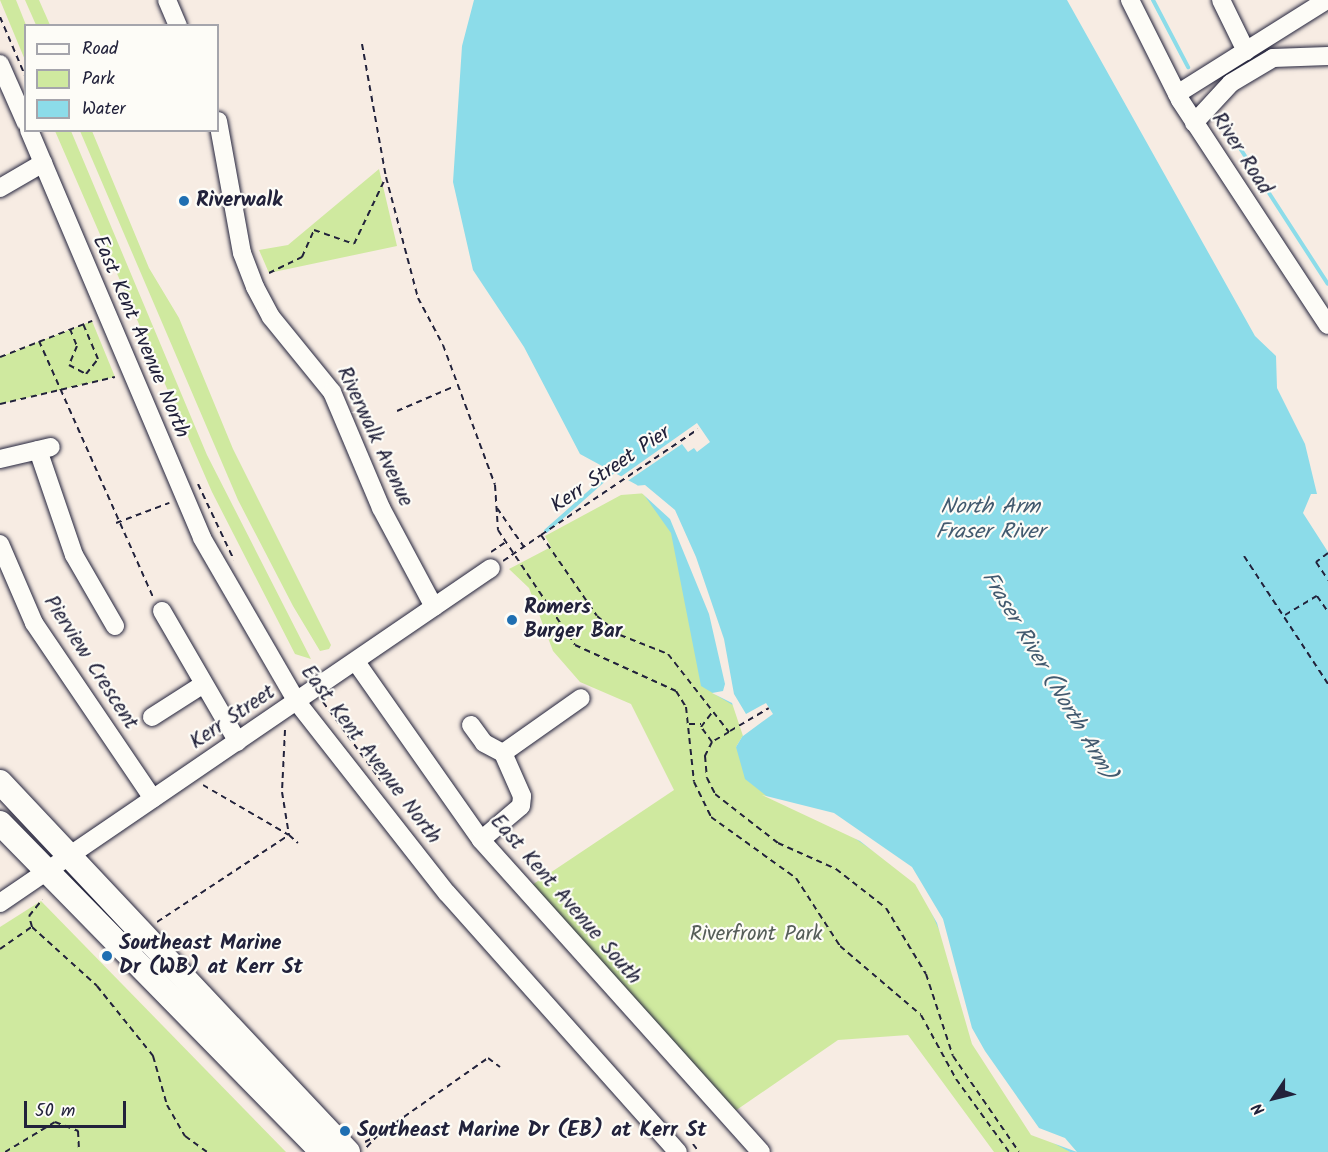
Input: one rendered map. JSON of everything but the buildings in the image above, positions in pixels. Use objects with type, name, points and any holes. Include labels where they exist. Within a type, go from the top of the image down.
[{"type":"main road","points":[[0,782],[69,856],[360,1147]]},
{"type":"main road","points":[[0,823],[322,1152]]},
{"type":"street","points":[[167,0],[177,24]]},
{"type":"street","name":"River Road","points":[[1130,0],[1194,123],[1328,325]]},
{"type":"street","points":[[1177,94],[1327,0]]},
{"type":"street","points":[[1228,3],[1246,51]]},
{"type":"street","points":[[1194,123],[1231,83],[1272,58],[1328,56]]},
{"type":"street","points":[[0,64],[24,118]]},
{"type":"street","name":"Riverwalk Avenue","points":[[219,127],[237,233],[255,287],[271,316],[332,392],[381,508],[434,607]]},
{"type":"street","name":"East Kent Avenue North","points":[[30,132],[202,538],[297,702],[447,893],[678,1152]]},
{"type":"street","points":[[0,188],[43,163]]},
{"type":"street","points":[[0,459],[45,449],[74,555],[115,626]]},
{"type":"street","name":"Pierview Crescent","points":[[0,544],[40,633],[153,799]]},
{"type":"street","name":"Kerr Street","points":[[0,903],[491,568]]},
{"type":"street","points":[[162,610],[202,685],[238,742]]},
{"type":"street","name":"East Kent Avenue South","points":[[356,662],[481,840],[761,1152]]},
{"type":"street","points":[[152,717],[202,685]]},
{"type":"street","points":[[503,753],[581,698]]},
{"type":"street","points":[[471,725],[484,743],[503,753],[522,796],[521,806],[481,840]]},
{"type":"path","points":[[0,17],[24,73]]},
{"type":"path","points":[[362,44],[386,177],[418,298],[443,345],[455,386],[495,484],[498,530],[575,645],[666,684],[682,698],[689,724],[694,782],[711,817],[796,878],[840,946],[921,1016],[956,1079],[1009,1152]]},
{"type":"path","points":[[269,273],[302,257],[314,230],[354,244],[386,177]]},
{"type":"path","points":[[0,357],[92,321]]},
{"type":"path","points":[[83,324],[98,359],[86,374]]},
{"type":"path","points":[[70,329],[77,346],[69,365],[86,374],[88,382]]},
{"type":"path","points":[[39,342],[116,523],[162,610]]},
{"type":"path","points":[[0,404],[59,388],[115,377]]},
{"type":"path","points":[[397,411],[455,386]]},
{"type":"path","name":"Kerr Street Pier","points":[[515,554],[698,429]]},
{"type":"path","points":[[195,477],[238,567]]},
{"type":"path","points":[[116,523],[169,503]]},
{"type":"path","points":[[496,507],[524,547]]},
{"type":"path","points":[[541,536],[597,616],[620,635],[668,654],[729,732]]},
{"type":"path","points":[[1328,553],[1316,562],[1328,580]]},
{"type":"path","points":[[1244,556],[1328,684]]},
{"type":"path","points":[[1284,616],[1317,596],[1328,612]]},
{"type":"path","points":[[1323,604],[1328,601]]},
{"type":"path","points":[[320,703],[327,701],[345,730]]},
{"type":"path","points":[[769,708],[712,742],[708,747],[707,778],[715,794],[778,843],[836,869],[886,908],[926,974],[953,1056],[1019,1152]]},
{"type":"path","points":[[689,724],[701,724],[713,711]]},
{"type":"path","points":[[701,724],[712,742]]},
{"type":"path","points":[[285,730],[282,792],[289,835]]},
{"type":"path","points":[[200,783],[289,835],[298,843]]},
{"type":"path","points":[[152,926],[289,835]]},
{"type":"path","points":[[42,900],[29,916],[32,927],[97,986],[130,1024],[153,1056],[167,1105],[185,1136],[207,1152]]},
{"type":"path","points":[[0,949],[32,927]]},
{"type":"path","points":[[360,1147],[488,1058],[500,1067]]},
{"type":"path","points":[[5,1152],[55,1122],[78,1131],[79,1152]]},
{"type":"green space","points":[[0,0],[16,0],[26,24],[24,58]]},
{"type":"green space","points":[[25,0],[39,0],[50,24],[36,24]]},
{"type":"green space","points":[[55,132],[71,132],[207,455],[311,659],[295,654],[212,492]]},
{"type":"green space","points":[[80,132],[92,132],[149,268],[179,318],[233,449],[331,645],[329,649],[320,651],[293,606],[238,500]]},
{"type":"green space","points":[[379,169],[397,246],[269,273],[259,250],[288,245]]},
{"type":"green space","points":[[92,321],[115,377],[0,404],[0,357]]},
{"type":"green space","name":"Riverfront Park","points":[[647,493],[670,519],[745,732],[736,747],[918,882],[1055,1141],[1070,1152],[994,1152],[908,1035],[838,1040],[735,1111],[532,885],[674,790],[631,704],[580,682],[553,651],[529,588],[509,569],[551,547],[545,536],[621,495]]},
{"type":"green space","points":[[41,901],[286,1152],[0,1152],[0,927]]},
{"type":"water","name":"North Arm Fraser River","points":[[474,0],[1067,0],[1255,336],[1276,356],[1277,388],[1305,444],[1317,494],[1308,510],[1328,544],[1328,1152],[1070,1152],[1033,1132],[974,1042],[955,966],[918,882],[830,821],[769,798],[745,779],[736,747],[745,732],[736,707],[701,686],[671,533],[637,485],[580,454],[524,347],[473,270],[453,182],[462,46]]},
{"type":"pier","points":[[697,423],[710,442],[697,452],[694,448],[688,452],[682,444],[626,482],[619,478]]},
{"type":"pier","points":[[645,485],[675,510],[696,557],[724,639],[734,694],[746,714],[766,703],[773,714],[743,736],[732,703],[712,693],[723,691],[725,684],[709,614],[670,519],[634,486]]},
{"type":"pier","points":[[1311,494],[1320,494],[1311,512],[1328,539],[1328,552],[1303,513]]},
{"type":"pier","points":[[762,795],[834,813],[912,867],[943,919],[972,1028],[985,1051],[1039,1128],[1065,1138],[1077,1152],[1031,1135],[972,1044],[937,923],[915,884],[860,841]]},
{"type":"waterway","points":[[1153,0],[1188,67]]},
{"type":"waterway","points":[[1225,125],[1328,284]]},
{"type":"waterway","points":[[546,531],[615,470]]},
{"type":"place","name":"Riverwalk","points":[[184,201]]},
{"type":"place","name":"Romers Burger Bar","points":[[512,620]]},
{"type":"place","name":"Southeast Marine Dr (WB) at Kerr St","points":[[107,956]]},
{"type":"place","name":"Southeast Marine Dr (EB) at Kerr St","points":[[345,1131]]},
{"type":"water label","name":"Fraser River (North Arm)","points":[[1048,676]]}]
